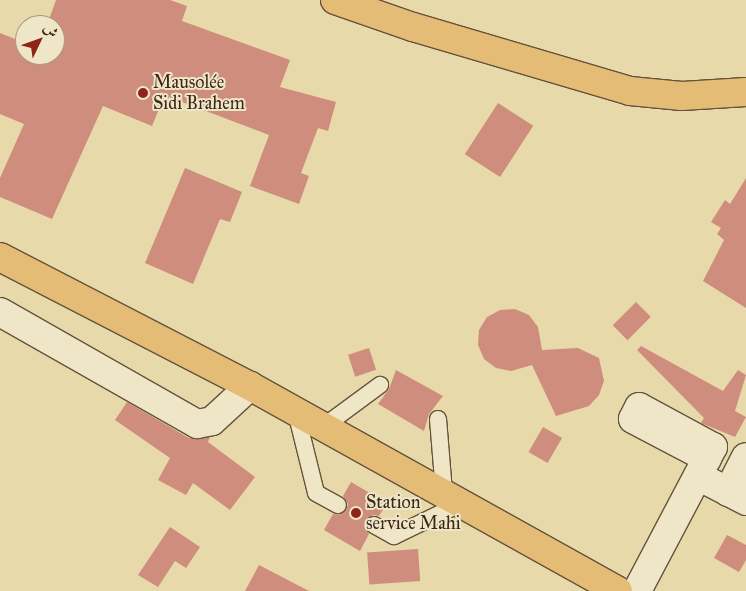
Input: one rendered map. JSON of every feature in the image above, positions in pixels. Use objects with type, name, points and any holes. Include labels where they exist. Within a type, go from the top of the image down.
[{"type":"main road","points":[[335,0],[413,27],[630,91],[682,96],[746,92]]},
{"type":"main road","points":[[0,257],[250,386],[618,591]]},
{"type":"street","points":[[0,312],[197,424],[212,421],[250,386]]},
{"type":"street","points":[[637,591],[702,467],[737,496],[746,457]]},
{"type":"lane","points":[[322,427],[380,385]]},
{"type":"lane","points":[[296,412],[316,493],[338,505]]},
{"type":"lane","points":[[374,525],[394,536],[453,498],[438,419]]},
{"type":"building","points":[[56,0],[170,0],[187,6],[182,21],[290,60],[280,87],[336,102],[328,131],[318,128],[301,173],[309,176],[299,204],[250,186],[269,135],[169,97],[163,111],[159,109],[152,126],[103,106],[52,219],[0,197],[0,178],[24,124],[0,114],[0,33],[15,39],[15,65],[65,65],[65,15],[51,15]]},
{"type":"building","points":[[498,103],[533,126],[500,177],[465,154]]},
{"type":"building","points":[[185,168],[242,192],[230,222],[220,219],[193,284],[145,263]]},
{"type":"building","points":[[746,178],[746,308],[703,281],[724,240],[717,234],[721,228],[711,222],[725,200],[730,204]]},
{"type":"building","points":[[636,302],[651,317],[628,340],[613,325]]},
{"type":"building","points":[[515,309],[529,315],[538,327],[542,350],[578,348],[599,358],[604,381],[599,395],[589,406],[556,416],[532,365],[511,371],[496,368],[484,359],[478,345],[479,330],[487,317],[500,310]]},
{"type":"building","points":[[641,346],[723,391],[738,370],[746,375],[735,411],[746,417],[735,437],[701,423],[704,418],[637,350]]},
{"type":"building","points":[[369,348],[376,370],[355,377],[348,355]]},
{"type":"building","points":[[396,370],[443,396],[429,414],[424,431],[378,404],[389,389]]},
{"type":"building","points":[[127,402],[189,438],[210,437],[208,442],[255,477],[230,510],[193,483],[186,495],[158,480],[170,458],[115,420]]},
{"type":"building","points":[[543,427],[562,438],[548,463],[528,452]]},
{"type":"building","points":[[351,482],[387,503],[379,516],[373,515],[366,520],[364,526],[369,534],[360,551],[324,530],[333,514],[339,515],[346,510],[348,504],[343,496]]},
{"type":"building","points":[[170,527],[200,547],[186,568],[175,561],[158,587],[138,575]]},
{"type":"building","points":[[727,535],[746,545],[746,560],[739,572],[714,558]]},
{"type":"building","points":[[418,549],[420,581],[369,584],[367,553]]},
{"type":"building","points":[[259,565],[309,591],[245,591]]},
{"type":"place","name":"Mausolée Sidi Brahem","points":[[143,93]]},
{"type":"place","name":"Station service Mahi","points":[[356,513]]}]
